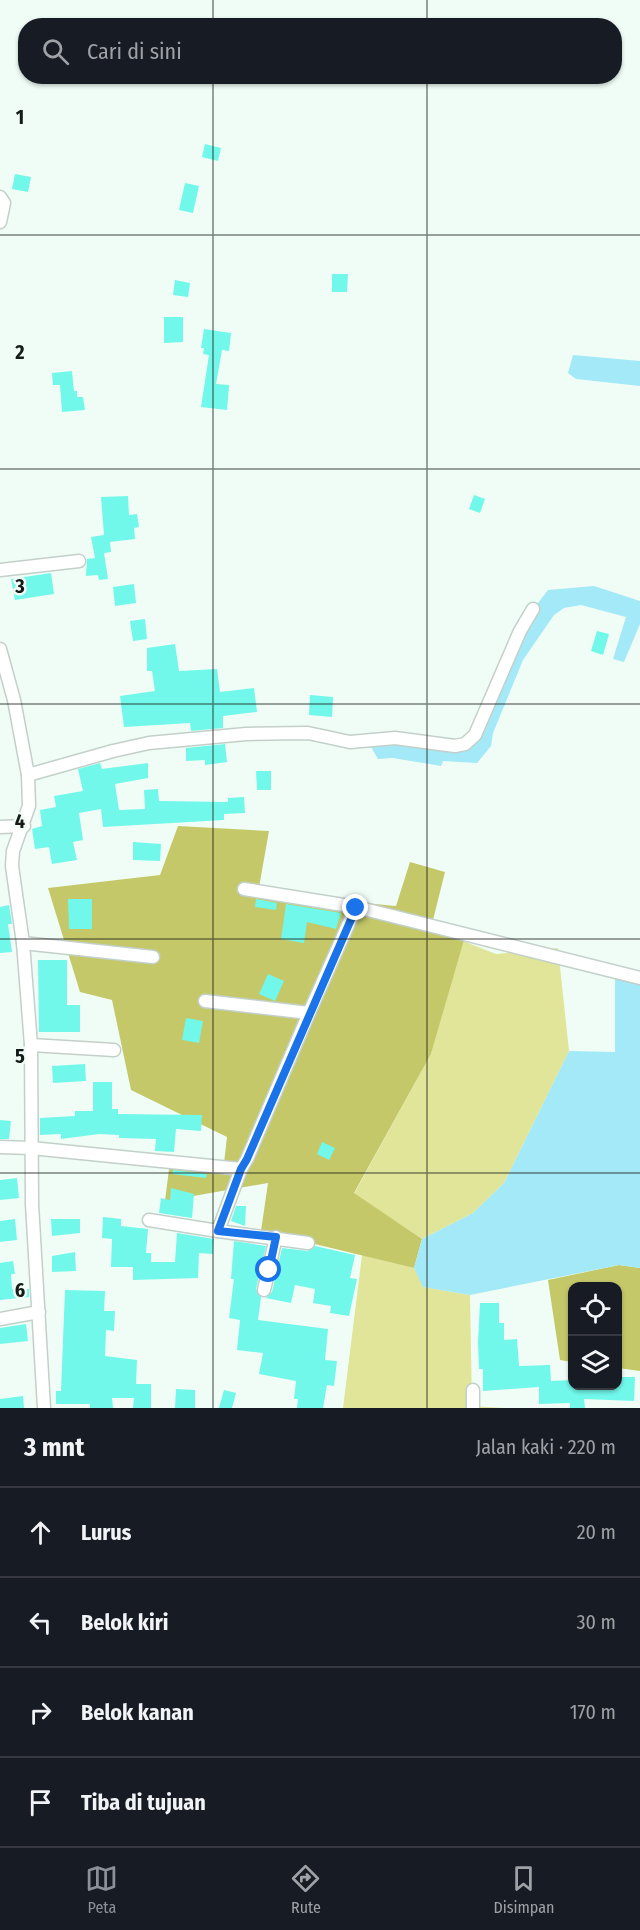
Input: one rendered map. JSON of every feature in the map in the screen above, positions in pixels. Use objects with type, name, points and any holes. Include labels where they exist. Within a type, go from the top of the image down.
[{"type":"street","points":[[0,197],[4,203],[0,222]]},
{"type":"street","points":[[0,570],[79,561]]},
{"type":"street","points":[[28,775],[149,743],[246,734],[308,733],[350,742],[395,738],[455,746],[465,744],[475,735],[520,631],[533,609]]},
{"type":"street","points":[[0,649],[14,700],[28,775],[29,806],[14,851],[12,866],[31,1045],[31,1148],[44,1408]]},
{"type":"street","points":[[0,827],[24,826]]},
{"type":"street","points":[[244,889],[356,908],[640,978]]},
{"type":"street","points":[[218,1231],[241,1169],[356,908]]},
{"type":"street","points":[[22,944],[153,957]]},
{"type":"street","points":[[205,1001],[309,1012]]},
{"type":"street","points":[[31,1045],[114,1050]]},
{"type":"street","points":[[0,1147],[31,1148],[241,1169]]},
{"type":"street","points":[[149,1220],[308,1243]]},
{"type":"street","points":[[264,1290],[276,1237]]},
{"type":"street","points":[[0,1319],[39,1312]]},
{"type":"street","points":[[473,1390],[473,1408]]},
{"type":"green space","points":[[178,826],[269,831],[258,893],[396,906],[410,862],[445,872],[432,924],[466,933],[431,1054],[354,1193],[422,1239],[414,1268],[261,1231],[268,1183],[165,1201],[170,1161],[224,1163],[227,1137],[131,1090],[112,1000],[80,992],[48,888],[160,875]]},
{"type":"green space","points":[[463,941],[496,954],[558,948],[569,1051],[504,1183],[473,1213],[422,1239],[354,1194],[431,1054]]},
{"type":"green space","points":[[362,1255],[414,1268],[424,1287],[470,1295],[472,1406],[504,1408],[343,1408]]},
{"type":"green space","points":[[619,1265],[640,1268],[640,1371],[622,1369],[622,1282],[568,1282],[568,1361],[560,1360],[548,1280]]},
{"type":"water","points":[[573,355],[640,361],[640,386],[576,379],[568,373]]},
{"type":"water","points":[[594,586],[640,601],[640,624],[624,662],[613,659],[626,617],[581,605],[564,608],[554,615],[523,660],[493,733],[491,746],[477,763],[443,761],[441,766],[393,758],[378,759],[370,745],[382,741],[469,748],[534,608],[548,590]]},
{"type":"water","points":[[615,978],[640,984],[640,1268],[619,1265],[470,1295],[423,1287],[414,1268],[422,1239],[473,1213],[504,1183],[569,1051],[615,1052]]},
{"type":"building","points":[[205,144],[221,148],[218,161],[202,157]]},
{"type":"building","points":[[15,174],[31,177],[28,192],[12,189]]},
{"type":"building","points":[[185,183],[199,186],[193,213],[179,210]]},
{"type":"building","points":[[332,274],[348,274],[347,292],[332,292]]},
{"type":"building","points":[[175,280],[190,283],[188,297],[173,295]]},
{"type":"building","points":[[164,317],[183,317],[183,342],[164,343]]},
{"type":"building","points":[[204,329],[231,333],[229,351],[222,350],[216,384],[229,385],[227,410],[201,407],[209,355],[203,354],[204,348],[201,348]]},
{"type":"building","points":[[72,371],[74,391],[77,391],[77,397],[83,397],[85,410],[62,412],[60,385],[53,385],[52,373]]},
{"type":"building","points":[[474,495],[485,499],[480,513],[469,509]]},
{"type":"building","points":[[128,496],[129,515],[137,514],[139,527],[134,528],[135,539],[110,542],[111,552],[104,553],[108,579],[99,580],[98,575],[86,576],[87,559],[95,558],[91,537],[104,535],[101,497]]},
{"type":"building","points":[[51,573],[54,594],[15,600],[11,579]]},
{"type":"building","points":[[134,584],[136,603],[115,606],[113,587]]},
{"type":"building","points":[[145,619],[147,639],[133,641],[130,621]]},
{"type":"building","points":[[597,631],[609,634],[603,655],[591,651]]},
{"type":"building","points":[[175,644],[179,671],[217,669],[220,692],[254,688],[257,712],[223,716],[223,728],[191,731],[190,723],[124,727],[120,696],[155,691],[152,671],[147,671],[147,648]]},
{"type":"building","points":[[310,695],[333,697],[332,717],[309,715]]},
{"type":"building","points":[[225,744],[227,762],[205,765],[205,760],[186,761],[186,748]]},
{"type":"building","points":[[100,763],[102,769],[148,763],[148,778],[115,784],[119,810],[145,809],[144,790],[158,789],[159,801],[228,802],[228,798],[244,797],[245,813],[224,814],[224,820],[103,827],[101,809],[79,813],[83,840],[73,842],[77,860],[52,864],[49,847],[35,849],[32,829],[42,826],[40,810],[56,807],[54,796],[83,791],[78,769]]},
{"type":"building","points":[[256,771],[271,771],[271,790],[257,790]]},
{"type":"building","points":[[133,842],[161,844],[160,861],[133,860]]},
{"type":"building","points":[[68,899],[92,899],[92,929],[69,929]]},
{"type":"building","points":[[256,899],[277,903],[276,910],[255,907]]},
{"type":"building","points":[[286,904],[341,913],[336,929],[307,922],[304,943],[281,939]]},
{"type":"building","points":[[9,905],[12,924],[8,924],[12,952],[0,953],[0,907]]},
{"type":"building","points":[[38,960],[67,960],[67,1005],[80,1005],[80,1032],[39,1032]]},
{"type":"building","points":[[268,974],[284,981],[275,1001],[259,994]]},
{"type":"building","points":[[186,1018],[203,1021],[199,1043],[182,1040]]},
{"type":"building","points":[[85,1064],[86,1081],[53,1083],[52,1066]]},
{"type":"building","points":[[93,1082],[112,1082],[112,1109],[118,1109],[118,1114],[202,1115],[201,1131],[176,1129],[174,1152],[155,1151],[156,1139],[119,1138],[119,1135],[99,1134],[61,1139],[61,1134],[40,1135],[40,1118],[75,1116],[75,1111],[93,1111]]},
{"type":"building","points":[[0,1120],[11,1121],[9,1139],[0,1139]]},
{"type":"building","points":[[322,1142],[335,1148],[329,1160],[317,1154]]},
{"type":"building","points":[[173,1170],[207,1174],[206,1178],[172,1174]]},
{"type":"building","points":[[17,1178],[19,1198],[0,1200],[0,1180]]},
{"type":"building","points":[[171,1188],[194,1194],[192,1218],[159,1213],[161,1198],[170,1200]]},
{"type":"building","points":[[236,1206],[246,1206],[245,1226],[231,1221]]},
{"type":"building","points":[[103,1217],[121,1219],[121,1226],[148,1229],[146,1253],[151,1253],[151,1262],[175,1262],[177,1233],[214,1239],[213,1254],[199,1253],[198,1278],[133,1280],[133,1267],[111,1267],[112,1239],[102,1238]]},
{"type":"building","points":[[15,1219],[17,1240],[0,1242],[0,1221]]},
{"type":"building","points":[[51,1219],[80,1219],[80,1233],[52,1236]]},
{"type":"building","points":[[234,1241],[266,1246],[256,1289],[261,1297],[258,1320],[328,1329],[325,1360],[337,1361],[334,1386],[327,1385],[323,1408],[297,1408],[298,1399],[294,1399],[296,1381],[259,1374],[263,1353],[237,1350],[240,1320],[229,1318],[234,1279],[231,1279]]},
{"type":"building","points":[[315,1246],[355,1255],[350,1278],[357,1279],[349,1316],[330,1313],[331,1306],[313,1303],[315,1289],[295,1285],[291,1303],[266,1298],[272,1292],[282,1248],[308,1251]]},
{"type":"building","points":[[75,1252],[76,1271],[52,1272],[52,1256]]},
{"type":"building","points":[[13,1261],[15,1274],[11,1274],[12,1289],[29,1289],[29,1297],[0,1300],[0,1263]]},
{"type":"building","points":[[65,1290],[105,1291],[104,1311],[115,1311],[114,1331],[106,1330],[105,1356],[137,1360],[136,1384],[151,1384],[151,1408],[133,1408],[134,1398],[112,1398],[113,1408],[90,1408],[90,1404],[56,1404],[56,1391],[61,1391]]},
{"type":"building","points":[[480,1303],[499,1303],[499,1323],[504,1323],[504,1340],[517,1339],[519,1366],[550,1365],[551,1381],[568,1380],[568,1390],[622,1390],[622,1377],[635,1377],[634,1401],[584,1399],[585,1408],[570,1408],[570,1403],[539,1404],[539,1387],[483,1391],[483,1369],[479,1369]]},
{"type":"building","points":[[26,1324],[28,1341],[0,1344],[0,1328]]},
{"type":"building","points":[[176,1389],[195,1390],[195,1408],[175,1408]]},
{"type":"building","points":[[224,1390],[236,1393],[232,1408],[219,1408]]},
{"type":"building","points":[[23,1396],[24,1408],[0,1408],[0,1399]]},
{"type":"route","points":[[269,1270],[276,1237],[218,1231],[241,1169],[356,908]]}]
